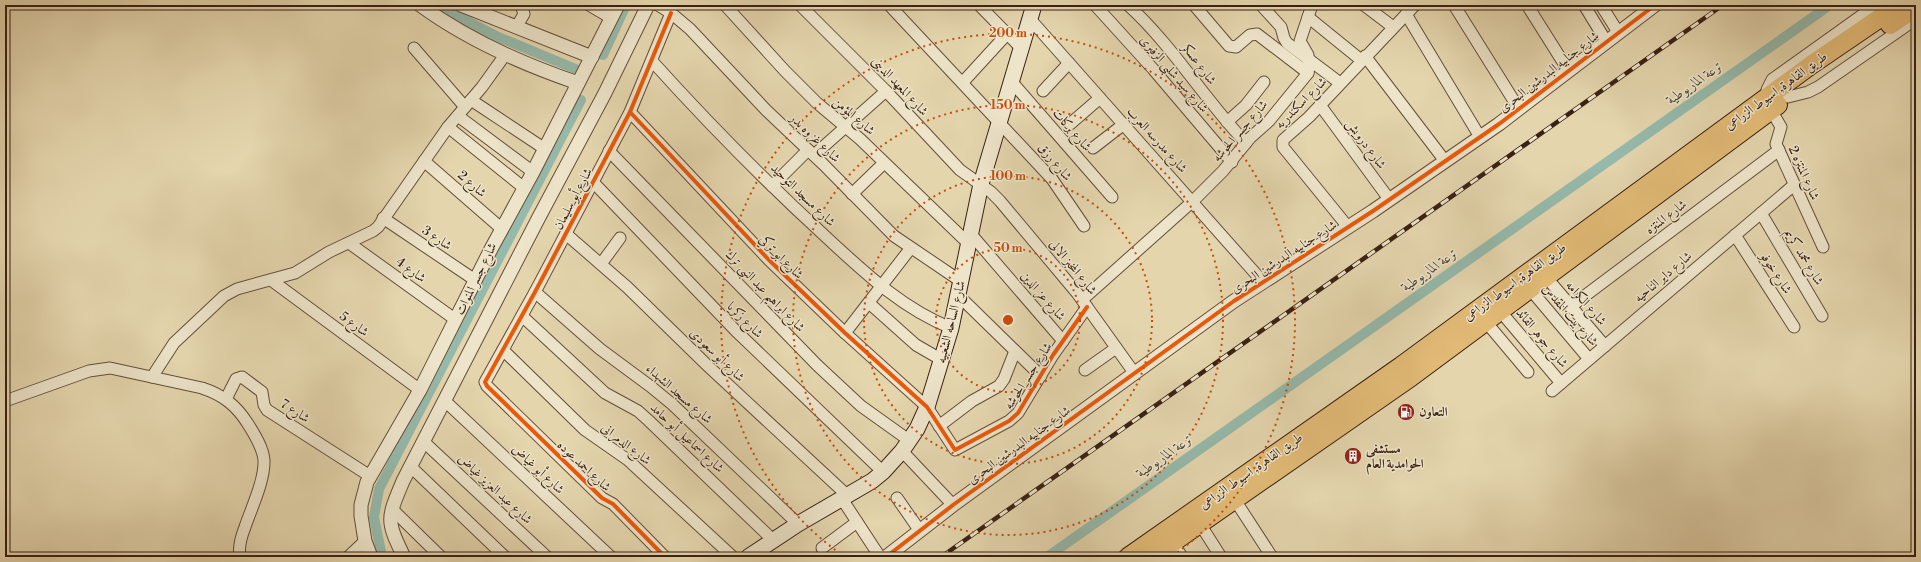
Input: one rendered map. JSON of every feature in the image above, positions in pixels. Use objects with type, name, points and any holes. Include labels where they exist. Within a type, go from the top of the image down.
[{"type":"highway","name":"طريق القاهرة, اسيوط الزراعى","points":[[1152,557],[1178,550],[1200,524],[1501,312],[1899,5]]},
{"type":"highway","name":"طريق القاهرة, اسيوط الزراعى","points":[[1128,557],[1401,366],[1770,103],[1788,97],[1814,70],[1916,7]]},
{"type":"main road","name":"شارع الساحه الشعبيه","points":[[748,557],[798,524],[845,497],[883,472],[906,446],[927,407],[951,328],[980,184],[1032,12]]},
{"type":"street","points":[[420,5],[461,32],[505,55],[578,83]]},
{"type":"street","points":[[461,5],[592,57]]},
{"type":"street","points":[[517,26],[524,14],[521,5]]},
{"type":"street","points":[[590,5],[611,18]]},
{"type":"street","name":"شارع جسر المنوات","points":[[371,557],[364,541],[361,528],[361,504],[363,493],[370,476],[420,390],[475,280],[545,149],[618,5]]},
{"type":"street","name":"شارع جسر المنوات","points":[[404,557],[390,528],[392,509],[410,466],[424,442],[534,225],[605,93],[648,5]]},
{"type":"street","name":"شارع غزوه بدر","points":[[658,5],[671,13],[690,29],[766,110],[811,152],[894,236],[960,289],[1015,351],[1040,376]]},
{"type":"street","name":"شارع المؤمن","points":[[724,5],[785,71],[884,163],[970,239]]},
{"type":"street","name":"شارع المعهد الدينى","points":[[800,5],[886,91],[960,170],[980,184]]},
{"type":"street","points":[[979,5],[1021,48]]},
{"type":"street","name":"شارع سيد شلبى الزفيرى","points":[[1095,5],[1153,69],[1232,162]]},
{"type":"street","name":"شارع عسكر","points":[[1128,5],[1180,60],[1192,79],[1246,143]]},
{"type":"street","points":[[1194,5],[1229,46],[1236,47],[1250,35],[1257,34],[1308,73]]},
{"type":"street","points":[[1308,73],[1309,62],[1300,41],[1312,5]]},
{"type":"street","points":[[1364,5],[1393,27]]},
{"type":"street","name":"شارع اسكندريه","points":[[1348,227],[1282,145],[1285,138],[1320,105],[1414,5]]},
{"type":"street","points":[[1454,5],[1519,109]]},
{"type":"street","points":[[1527,5],[1568,70]]},
{"type":"street","points":[[1584,5],[1606,41]]},
{"type":"street","points":[[1601,5],[1618,32]]},
{"type":"street","points":[[1770,103],[1768,90],[1773,80],[1878,5]]},
{"type":"street","name":"شارع رزق","points":[[890,7],[963,82],[1052,179],[1084,226]]},
{"type":"street","points":[[1266,7],[1281,27],[1285,41],[1309,62],[1340,84]]},
{"type":"street","name":"شارع جنابيه البدرشين البحرى","points":[[886,557],[953,505],[1263,282],[1348,227],[1519,109],[1650,7]]},
{"type":"street","name":"شارع مدرسه العرب","points":[[1032,12],[1069,63],[1193,201],[1263,282]]},
{"type":"street","name":"شارع أبو سليمان","points":[[490,389],[485,382],[535,292],[630,112],[671,13]]},
{"type":"street","points":[[1406,14],[1480,137]]},
{"type":"street","points":[[1308,17],[1363,58],[1445,161]]},
{"type":"street","points":[[1788,97],[1808,92],[1818,87],[1916,19]]},
{"type":"street","points":[[963,82],[1007,34]]},
{"type":"street","points":[[414,48],[464,108],[533,172]]},
{"type":"street","points":[[152,377],[174,343],[218,301],[237,289],[295,273],[329,252],[373,231],[448,127],[505,55]]},
{"type":"street","name":"شارع مسجد التوحيد","points":[[652,61],[772,186],[881,286],[914,311],[951,328]]},
{"type":"street","points":[[1043,91],[1069,63]]},
{"type":"street","name":"شارع جسر الحوشه","points":[[927,407],[954,450],[1014,418],[1025,403],[1085,304],[1232,162],[1246,143],[1265,126],[1308,73]]},
{"type":"street","name":"شارع بركات","points":[[1011,81],[1112,197]]},
{"type":"street","points":[[1227,122],[1246,105],[1264,82]]},
{"type":"street","points":[[772,186],[811,152],[846,127],[886,91]]},
{"type":"street","points":[[1070,124],[1100,98]]},
{"type":"street","name":"شارع المنتزه 2","points":[[1770,103],[1781,128],[1776,142],[1823,247]]},
{"type":"street","name":"شارع درويش","points":[[1320,105],[1389,199]]},
{"type":"street","points":[[464,108],[545,149]]},
{"type":"street","name":"شارع ابو تركي","points":[[630,112],[769,260],[845,333],[927,407]]},
{"type":"street","points":[[1093,148],[1124,124]]},
{"type":"street","points":[[448,127],[524,188]]},
{"type":"street","name":"شارع المنتزه","points":[[1570,307],[1779,150]]},
{"type":"street","name":"شارع ابراهيم عبد النبى ترك","points":[[609,151],[816,365],[906,446],[953,505]]},
{"type":"street","name":"شارع 2","points":[[424,161],[502,229]]},
{"type":"street","points":[[852,194],[884,163]]},
{"type":"street","name":"شارع زكريا","points":[[593,182],[736,331],[883,472]]},
{"type":"street","name":"شارع المخبز الالى","points":[[980,184],[1000,201],[1085,304],[1135,374]]},
{"type":"street","name":"شارع داير الناحيه","points":[[1552,391],[1794,185]]},
{"type":"street","name":"شارع محمد كريم","points":[[1761,213],[1822,316]]},
{"type":"street","name":"شارع 3","points":[[383,218],[475,280]]},
{"type":"street","name":"شارع أبو سعودى","points":[[566,234],[600,264],[845,497],[857,522],[880,557]]},
{"type":"street","name":"شارع خوفو","points":[[1735,235],[1794,327]]},
{"type":"street","points":[[600,264],[620,238]]},
{"type":"street","name":"شارع عز الدين","points":[[970,239],[1063,341]]},
{"type":"street","name":"شارع 4","points":[[349,243],[456,320]]},
{"type":"street","points":[[845,333],[910,249]]},
{"type":"street","name":"شارع الكرامه","points":[[1546,278],[1605,346]]},
{"type":"street","name":"شارع 5","points":[[271,280],[420,390]]},
{"type":"street","name":"شارع بيت المقدس","points":[[1530,289],[1590,359]]},
{"type":"street","name":"شارع مسجد الشهداء","points":[[535,292],[605,353],[638,376],[666,399],[798,524]]},
{"type":"street","points":[[869,303],[916,345],[942,360]]},
{"type":"street","name":"شارع جوهر القائد","points":[[1501,312],[1561,383]]},
{"type":"street","name":"شارع اسماعيل أبو حامد","points":[[522,316],[605,393],[638,411],[773,540]]},
{"type":"street","points":[[1486,322],[1528,372]]},
{"type":"street","points":[[1085,370],[1116,348]]},
{"type":"street","name":"شارع الدمرانى","points":[[503,350],[589,433],[628,460],[733,557]]},
{"type":"street","points":[[939,426],[972,401],[1000,386],[1004,380],[1015,351]]},
{"type":"street","points":[[5,401],[89,371],[110,368],[202,388],[216,393],[226,399],[240,412],[252,430],[261,448],[264,460],[263,474],[241,537],[239,548],[240,557]]},
{"type":"street","name":"شارع 7","points":[[226,399],[236,379],[242,377],[261,390],[264,394],[264,405],[267,410],[370,476]]},
{"type":"street","name":"شارع احمد عوده","points":[[490,389],[602,498],[613,504],[665,557]]},
{"type":"street","name":"شارع أبو غياض","points":[[445,400],[612,557]]},
{"type":"street","name":"شارع عبد العزيز غياض","points":[[424,442],[547,557]]},
{"type":"street","points":[[410,466],[505,557]]},
{"type":"street","points":[[897,498],[920,531]]},
{"type":"street","points":[[1235,500],[1272,557]]},
{"type":"street","points":[[392,509],[441,557]]},
{"type":"street","points":[[823,549],[857,522]]},
{"type":"street","points":[[1200,524],[1221,557]]},
{"type":"street","points":[[348,557],[364,541]]},
{"type":"waterway","points":[[436,5],[496,36],[578,70]]},
{"type":"waterway","points":[[603,55],[626,5]]},
{"type":"waterway","name":"ترعة الماريوطية","points":[[1047,557],[1830,5]]},
{"type":"waterway","points":[[382,557],[374,517],[379,489],[581,100]]},
{"type":"railway","points":[[941,557],[1723,5]]},
{"type":"cycle path","points":[[886,557],[953,505],[1234,301],[1373,211],[1499,124],[1655,5]]},
{"type":"cycle path","points":[[665,557],[613,504],[602,498],[487,386],[485,382],[535,292],[630,112],[671,13]]},
{"type":"cycle path","points":[[630,112],[769,260],[845,333],[927,407],[955,450],[1009,421],[1018,413],[1053,355],[1087,307]]},
{"type":"place","name":"التعاون","points":[[1406,412]]},
{"type":"place","name":"مستشفى الحوامدية العام","points":[[1353,456]]}]
